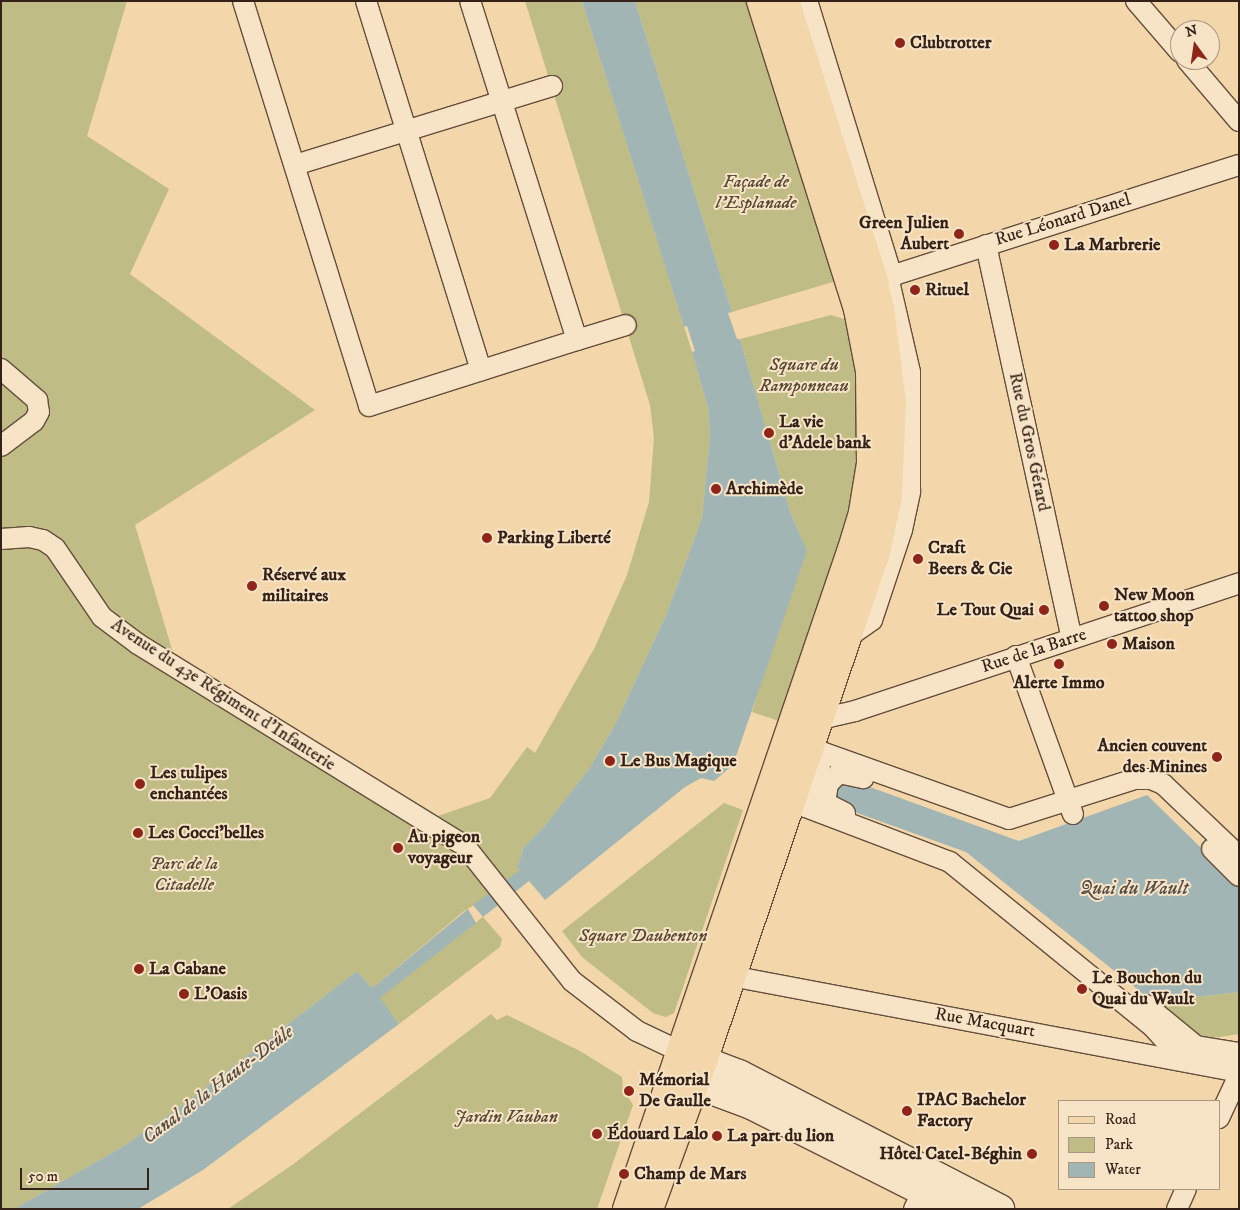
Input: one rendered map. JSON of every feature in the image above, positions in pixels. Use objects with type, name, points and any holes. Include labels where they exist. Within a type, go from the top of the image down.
[{"type":"main road","points":[[761,1],[872,282]]},
{"type":"main road","points":[[648,1209],[694,1084],[692,1055],[791,724],[852,549],[868,479],[872,449],[870,378],[872,282],[785,1]]},
{"type":"main road","points":[[627,1209],[692,1055],[731,976],[823,714],[845,640],[876,552],[890,479],[891,380],[872,282],[803,1]]},
{"type":"main road","points":[[692,1055],[923,1191],[1000,1209]]},
{"type":"main road","points":[[694,1084],[751,1105],[958,1209]]},
{"type":"street","points":[[243,1],[369,406],[626,325]]},
{"type":"street","points":[[366,1],[481,370]]},
{"type":"street","points":[[470,1],[577,340]]},
{"type":"street","points":[[1136,1],[1170,40]]},
{"type":"street","points":[[1196,70],[1239,120]]},
{"type":"street","points":[[295,165],[552,86]]},
{"type":"street","name":"Rue Léonard Danel","points":[[872,282],[1239,165]]},
{"type":"street","name":"Rue du Gros Gérard","points":[[986,245],[1072,638]]},
{"type":"street","points":[[1,369],[37,400],[39,412],[34,421],[1,446]]},
{"type":"street","name":"Avenue du 43e Régiment d'Infanterie","points":[[1,540],[28,537],[49,544],[55,548],[102,617],[138,644],[465,846],[572,980],[596,1001],[650,1039],[692,1055]]},
{"type":"street","name":"Rue de la Barre","points":[[823,714],[1016,656],[1239,583]]},
{"type":"street","points":[[1016,656],[1071,808]]},
{"type":"street","points":[[791,724],[805,717],[823,714]]},
{"type":"street","points":[[1183,1060],[1153,1027],[950,862],[806,807],[824,753],[1009,819],[1071,808],[1143,790],[1153,791],[1239,876]]},
{"type":"street","points":[[1239,856],[1157,780],[1134,779],[1020,832],[1010,832],[844,772],[834,775],[824,796],[829,807],[961,857],[1196,1046],[1239,1054]]},
{"type":"street","name":"Rue Macquart","points":[[731,976],[1183,1060],[1239,1074]]},
{"type":"street","points":[[1220,1116],[1239,1074]]},
{"type":"street","points":[[1177,1209],[1186,1190]]},
{"type":"green space","name":"Parc de la Citadelle","points":[[1,1],[127,1],[87,136],[169,189],[130,274],[315,410],[135,525],[173,653],[389,787],[438,816],[490,798],[527,747],[535,753],[595,647],[627,575],[649,502],[654,438],[650,405],[525,1],[582,1],[692,352],[708,408],[710,435],[702,518],[666,615],[616,723],[589,769],[543,828],[524,847],[517,867],[525,876],[464,911],[375,986],[371,987],[357,971],[184,1104],[122,1147],[14,1209],[1,1209]]},
{"type":"green space","name":"Façade de l'Esplanade","points":[[635,1],[756,1],[836,281],[732,312]]},
{"type":"green space","name":"Square du Ramponneau","points":[[831,315],[850,321],[856,371],[858,459],[855,503],[782,722],[752,712],[803,542],[791,514],[740,339]]},
{"type":"green space","name":"Square Daubenton","points":[[724,803],[743,810],[674,1013],[666,1017],[653,1013],[582,957],[562,931]]},
{"type":"green space","points":[[483,917],[502,939],[500,947],[399,1024],[379,998]]},
{"type":"green space","points":[[1239,992],[1239,1034],[1200,1040],[1153,1002]]},
{"type":"green space","name":"Jardin Vauban","points":[[491,1014],[497,1020],[507,1015],[580,1051],[622,1077],[623,1089],[633,1105],[597,1209],[228,1209],[292,1165]]},
{"type":"water","points":[[582,1],[635,1],[732,312],[728,313],[737,339],[740,339],[791,514],[807,551],[733,765],[714,781],[701,778],[685,787],[545,900],[529,881],[483,917],[473,905],[520,870],[517,867],[524,847],[543,828],[589,769],[616,723],[666,615],[702,518],[710,435],[708,408],[692,352],[695,351],[687,326],[684,327]]},
{"type":"water","name":"Quai du Wault","points":[[845,778],[1019,841],[1147,795],[1239,885],[1239,992],[1153,1002],[966,852],[832,804],[838,780]]},
{"type":"water","name":"Canal de la Haute-Deûle","points":[[468,909],[476,923],[380,998],[399,1024],[203,1170],[138,1209],[14,1209],[122,1147],[184,1104],[357,971],[371,987],[375,986]]},
{"type":"place","name":"Clubtrotter","points":[[900,43]]},
{"type":"place","name":"Green Julien Aubert","points":[[959,234]]},
{"type":"place","name":"La Marbrerie","points":[[1054,245]]},
{"type":"place","name":"Rituel","points":[[915,290]]},
{"type":"place","name":"La vie d’Adele bank","points":[[769,433]]},
{"type":"place","name":"Archimède","points":[[716,489]]},
{"type":"place","name":"Parking Liberté","points":[[487,538]]},
{"type":"place","name":"Craft Beers & Cie","points":[[918,559]]},
{"type":"place","name":"Réservé aux militaires","points":[[252,586]]},
{"type":"place","name":"New Moon tattoo shop","points":[[1104,606]]},
{"type":"place","name":"Le Tout Quai","points":[[1044,610]]},
{"type":"place","name":"Maison","points":[[1112,644]]},
{"type":"place","name":"Alerte Immo","points":[[1059,664]]},
{"type":"place","name":"Ancien couvent des Minines","points":[[1217,757]]},
{"type":"place","name":"Le Bus Magique","points":[[610,761]]},
{"type":"place","name":"Les tulipes enchantées","points":[[140,784]]},
{"type":"place","name":"Les Cocci'belles","points":[[138,833]]},
{"type":"place","name":"Au pigeon voyageur","points":[[398,848]]},
{"type":"place","name":"La Cabane","points":[[139,969]]},
{"type":"place","name":"Le Bouchon du Quai du Wault","points":[[1082,989]]},
{"type":"place","name":"L'Oasis","points":[[184,994]]},
{"type":"place","name":"Mémorial De Gaulle","points":[[629,1091]]},
{"type":"place","name":"IPAC Bachelor Factory","points":[[907,1111]]},
{"type":"place","name":"Édouard Lalo","points":[[597,1134]]},
{"type":"place","name":"La part du lion","points":[[717,1136]]},
{"type":"place","name":"Hôtel Catel-Béghin","points":[[1032,1154]]},
{"type":"place","name":"Champ de Mars","points":[[624,1174]]}]
